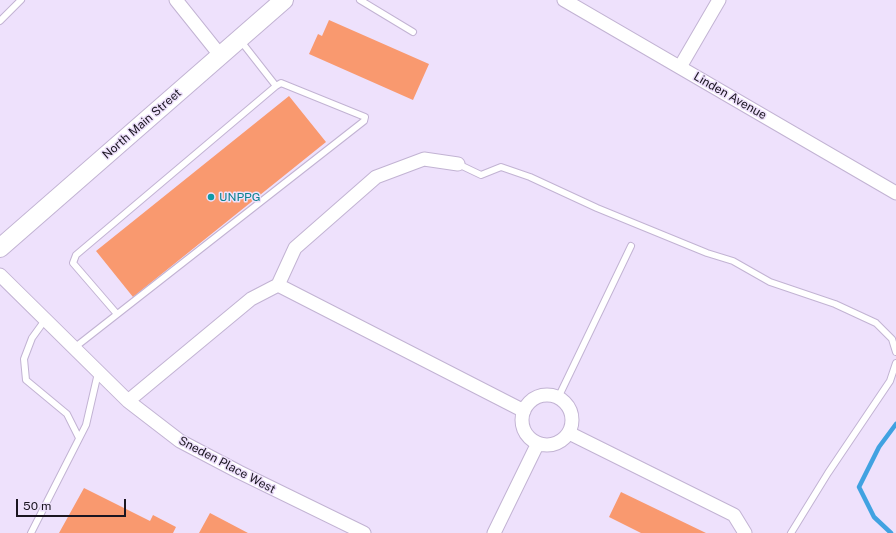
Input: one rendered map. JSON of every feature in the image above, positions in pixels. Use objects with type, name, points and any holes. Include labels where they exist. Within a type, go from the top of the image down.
[{"type":"main road","name":"North Main Street","points":[[0,248],[284,0]]},
{"type":"street","name":"Linden Avenue","points":[[564,0],[895,190]]},
{"type":"street","points":[[680,67],[718,0]]},
{"type":"street","points":[[181,2],[220,55]]},
{"type":"street","points":[[128,401],[251,299],[278,285],[295,248],[376,177],[424,159],[458,164]]},
{"type":"street","name":"Sneden Place West","points":[[0,276],[128,401],[180,441],[239,472],[364,533]]},
{"type":"street","points":[[278,285],[524,411]]},
{"type":"street","points":[[553,395],[567,403],[571,410],[572,425],[569,433],[556,443],[547,445],[538,443],[531,439],[522,424],[524,411],[531,400],[538,396],[553,395]]},
{"type":"street","points":[[569,433],[734,515],[745,533]]},
{"type":"street","points":[[494,533],[538,443]]},
{"type":"lane","points":[[0,21],[21,0]]},
{"type":"lane","points":[[360,0],[413,32]]},
{"type":"lane","points":[[239,39],[276,86]]},
{"type":"lane","points":[[74,348],[364,121],[365,117],[281,83],[276,86],[76,254],[73,262],[116,314]]},
{"type":"lane","points":[[458,164],[481,175],[501,167],[530,177],[597,208],[707,253],[733,261],[770,282],[835,304],[876,323],[892,339],[896,352]]},
{"type":"lane","points":[[558,398],[631,246]]},
{"type":"lane","points":[[45,320],[32,338],[24,359],[26,380],[67,414],[79,438]]},
{"type":"lane","points":[[792,533],[828,473],[890,381],[896,363]]},
{"type":"lane","points":[[31,533],[86,425],[99,373]]},
{"type":"building","points":[[329,20],[429,64],[413,100],[309,54],[318,34],[322,36]]},
{"type":"building","name":"UNPPG","points":[[289,96],[326,142],[133,297],[96,251]]},
{"type":"building","points":[[84,488],[150,521],[153,515],[176,527],[173,533],[59,533]]},
{"type":"building","points":[[621,492],[706,533],[641,533],[609,517]]},
{"type":"building","points":[[210,513],[248,533],[199,533]]},
{"type":"waterway","points":[[891,533],[874,517],[859,487],[879,447],[896,424]]},
{"type":"place","name":"UNPPG","points":[[211,197]]}]
